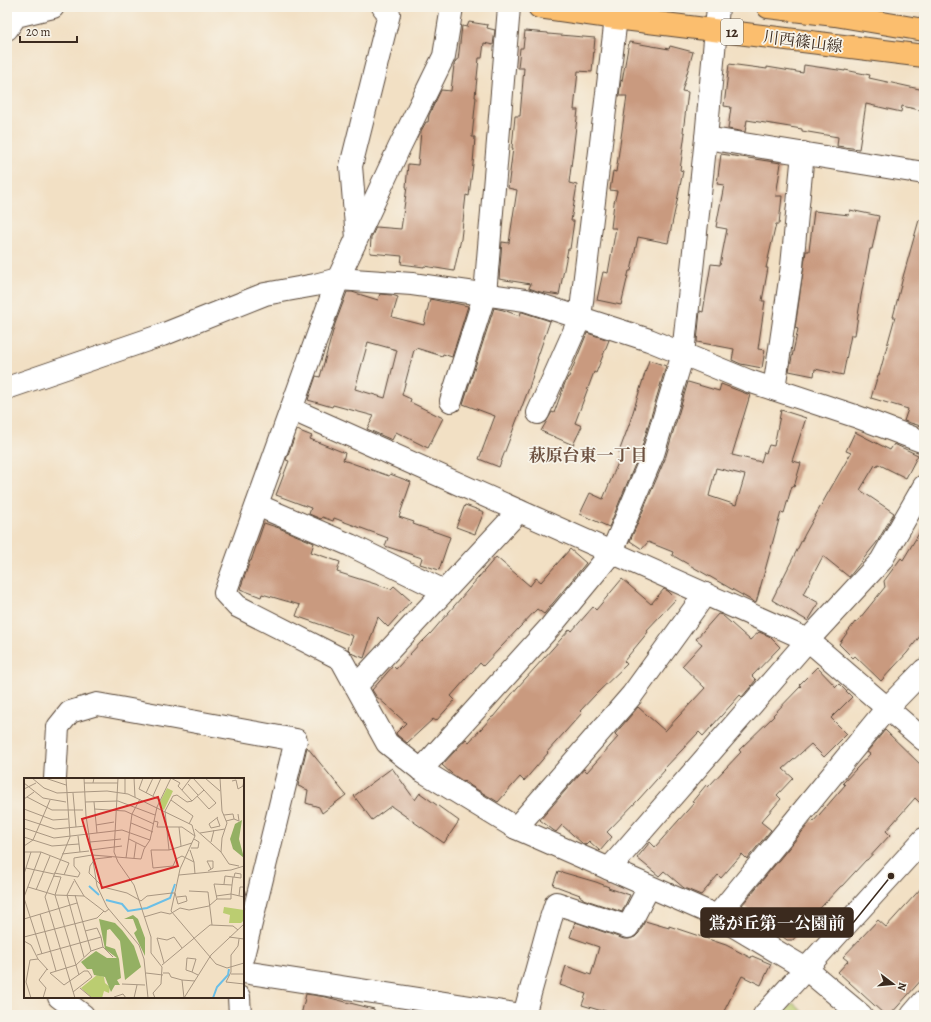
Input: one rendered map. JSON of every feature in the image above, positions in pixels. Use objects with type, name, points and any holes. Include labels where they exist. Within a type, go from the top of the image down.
[{"type":"main road","name":"川西篠山線","points":[[539,7],[924,56]]},
{"type":"main road","name":"川西篠山線","points":[[768,7],[836,11],[924,30]]},
{"type":"street","points":[[7,29],[16,16],[52,7]]},
{"type":"street","points":[[357,239],[351,166],[389,14],[383,7]]},
{"type":"street","points":[[452,7],[444,56],[338,279],[225,593],[237,606],[341,659],[387,743],[421,770],[516,828],[717,916],[806,969],[861,1015]]},
{"type":"street","points":[[451,400],[485,294],[509,7]]},
{"type":"street","points":[[421,770],[551,626],[612,552],[653,454],[683,354],[706,138],[718,7]]},
{"type":"street","points":[[538,413],[580,318],[616,18]]},
{"type":"street","points":[[706,138],[924,173]]},
{"type":"street","points":[[774,389],[792,266],[803,153]]},
{"type":"street","points":[[7,388],[162,335],[265,294],[315,285],[338,279],[412,284],[525,300],[649,340],[749,381],[855,416],[924,442]]},
{"type":"street","points":[[292,409],[808,640],[924,740]]},
{"type":"street","points":[[608,869],[808,640],[881,561],[924,486]]},
{"type":"street","points":[[257,505],[350,545],[444,591]]},
{"type":"street","points":[[356,686],[519,511]]},
{"type":"street","points":[[516,828],[632,695],[705,594]]},
{"type":"street","points":[[717,916],[888,708],[924,670]]},
{"type":"street","points":[[55,778],[58,727],[70,712],[97,704],[296,740],[244,952]]},
{"type":"street","points":[[764,1015],[924,839]]},
{"type":"street","points":[[244,972],[523,1015],[556,903],[628,927],[650,887]]},
{"type":"street","points":[[60,998],[83,1015]]},
{"type":"street","points":[[240,998],[240,1015]]},
{"type":"street","points":[[912,1015],[924,1001]]},
{"type":"green space","points":[[793,1003],[807,1015],[780,1015]]},
{"type":"building","points":[[469,22],[488,25],[487,28],[495,30],[493,45],[484,43],[482,58],[479,58],[472,137],[475,137],[473,164],[469,196],[466,195],[461,239],[454,271],[401,264],[402,256],[370,253],[371,238],[376,227],[401,229],[407,187],[408,164],[418,165],[421,131],[426,122],[428,122],[429,115],[441,90],[451,91],[454,65],[456,60],[458,60],[462,26],[467,27]]},
{"type":"building","points":[[525,31],[595,38],[592,72],[578,71],[574,110],[578,110],[569,183],[577,185],[571,221],[574,221],[570,249],[568,249],[559,295],[540,292],[529,288],[531,284],[499,279],[502,242],[509,243],[517,190],[508,188],[515,116],[520,116],[524,68],[518,68],[520,48],[523,48]]},
{"type":"building","points":[[629,42],[669,49],[670,46],[693,52],[682,91],[688,92],[680,170],[683,171],[668,243],[638,237],[631,271],[629,271],[621,305],[597,300],[603,272],[608,273],[616,228],[611,228],[617,191],[610,190],[613,171],[616,172],[627,96],[619,96]]},
{"type":"building","points":[[729,64],[767,69],[767,67],[803,73],[804,65],[870,75],[869,78],[924,90],[924,111],[902,106],[901,112],[866,104],[859,149],[837,146],[838,137],[802,131],[802,129],[747,120],[745,132],[728,129],[731,107],[724,106]]},
{"type":"building","points":[[721,154],[781,163],[776,196],[782,196],[779,224],[776,224],[766,268],[768,268],[762,301],[765,301],[758,349],[765,350],[762,368],[741,364],[732,360],[734,349],[697,342],[700,311],[703,312],[711,264],[720,265],[727,229],[716,227],[724,185],[717,184]]},
{"type":"building","points":[[850,210],[879,216],[872,249],[870,249],[855,335],[851,335],[843,375],[815,369],[814,376],[789,371],[798,329],[795,328],[806,251],[809,251],[814,211],[849,215]]},
{"type":"building","points":[[919,220],[924,220],[924,427],[904,421],[908,409],[871,398],[895,317],[893,317]]},
{"type":"building","points":[[347,292],[352,292],[378,300],[380,294],[398,297],[392,317],[424,325],[430,299],[468,306],[452,357],[443,354],[442,356],[416,348],[414,350],[402,395],[411,399],[410,402],[443,418],[428,448],[396,432],[392,440],[367,429],[374,416],[308,400],[316,376],[320,377],[335,324]],"holes":[[[368,342],[397,350],[385,398],[355,389]]]},
{"type":"building","points":[[494,308],[520,316],[522,312],[550,321],[529,388],[499,467],[479,459],[495,416],[463,404]]},
{"type":"building","points":[[587,333],[609,340],[596,373],[594,372],[575,423],[582,426],[573,445],[541,431],[552,412],[554,413],[565,383],[569,377]]},
{"type":"building","points":[[649,360],[666,366],[641,450],[609,527],[580,514],[590,493],[603,499],[622,453],[619,452]]},
{"type":"building","points":[[688,382],[719,391],[721,384],[750,395],[732,455],[761,462],[764,452],[766,453],[769,445],[774,446],[781,410],[806,418],[792,461],[801,463],[784,513],[781,512],[756,603],[672,555],[673,552],[648,542],[642,549],[630,541],[665,459]],"holes":[[[716,468],[745,475],[736,505],[709,496]]]},
{"type":"building","points":[[297,430],[312,436],[310,439],[345,453],[343,460],[411,482],[399,517],[414,522],[413,524],[450,537],[439,570],[420,564],[422,558],[385,546],[388,538],[334,518],[333,521],[322,517],[321,519],[309,514],[311,508],[276,495],[289,461],[286,460]]},
{"type":"building","points":[[855,432],[890,450],[894,444],[918,455],[906,478],[878,464],[877,467],[875,465],[860,490],[894,513],[877,542],[849,577],[823,556],[803,594],[819,603],[808,621],[772,600],[805,534],[851,453],[846,451]]},
{"type":"building","points":[[465,505],[484,512],[475,534],[456,527]]},
{"type":"building","points":[[264,523],[314,543],[311,552],[340,562],[337,572],[391,589],[394,586],[411,601],[388,627],[378,617],[364,658],[353,654],[348,649],[353,636],[296,616],[300,605],[262,594],[261,597],[240,589]]},
{"type":"building","points":[[924,525],[924,631],[907,653],[881,681],[855,656],[853,658],[839,644],[855,622],[856,623],[885,587],[884,581],[901,558],[903,560]]},
{"type":"building","points":[[570,549],[586,563],[544,614],[537,609],[483,666],[480,663],[451,696],[455,700],[436,721],[433,719],[407,743],[397,735],[396,733],[406,723],[376,696],[372,690],[393,666],[396,669],[431,633],[496,557],[530,586],[536,578],[541,582]]},
{"type":"building","points":[[622,579],[651,604],[664,589],[676,599],[646,631],[648,632],[624,661],[627,664],[580,711],[582,713],[547,752],[548,753],[524,781],[520,777],[498,802],[465,781],[464,782],[442,765],[466,739],[469,742],[493,717],[570,629],[572,631],[593,607],[596,610]]},
{"type":"building","points":[[718,614],[722,615],[750,640],[759,632],[769,636],[780,647],[752,676],[756,680],[742,697],[740,695],[703,736],[699,732],[664,769],[665,770],[639,799],[607,832],[612,837],[600,851],[589,841],[585,845],[583,844],[562,825],[556,832],[540,820],[584,769],[587,772],[618,737],[615,734],[638,707],[665,731],[705,688],[682,666],[702,644],[696,639]]},
{"type":"building","points":[[817,667],[836,687],[839,684],[852,697],[831,718],[847,734],[824,757],[811,744],[783,769],[793,778],[777,795],[781,799],[761,822],[771,830],[747,859],[742,854],[721,878],[718,875],[701,895],[684,888],[664,871],[659,876],[637,858],[650,842],[655,847],[694,803],[692,802],[706,785],[708,787],[741,752],[739,750],[774,716],[773,715],[801,686],[799,685]]},
{"type":"building","points":[[885,730],[924,768],[924,807],[915,798],[886,831],[890,835],[806,923],[793,940],[787,940],[742,905],[811,821],[813,822],[845,785],[843,783],[870,754],[867,752]]},
{"type":"building","points":[[307,747],[346,795],[322,813],[319,807],[306,803],[308,790],[298,786]]},
{"type":"building","points":[[392,768],[415,800],[420,793],[459,821],[444,843],[391,806],[372,820],[354,796]]},
{"type":"building","points":[[558,871],[596,882],[609,887],[608,888],[630,895],[622,912],[583,899],[579,896],[580,895],[553,885]]},
{"type":"building","points":[[924,885],[924,977],[890,1015],[885,1015],[838,972],[848,961],[843,957],[878,920],[886,927]]},
{"type":"building","points":[[645,921],[669,928],[669,926],[726,945],[751,958],[752,956],[771,964],[761,985],[742,976],[722,1015],[618,1015],[582,1005],[586,994],[560,985],[566,966],[591,975],[599,947],[570,937],[575,922],[624,939],[629,939],[635,937],[639,933]]},
{"type":"building","points":[[306,994],[326,997],[374,1009],[374,1015],[301,1015]]},
{"type":"place","name":"鴬が丘第一公園前","points":[[891,876]]},
{"type":"district","name":"萩原台東一丁目","points":[[588,455]]}]
